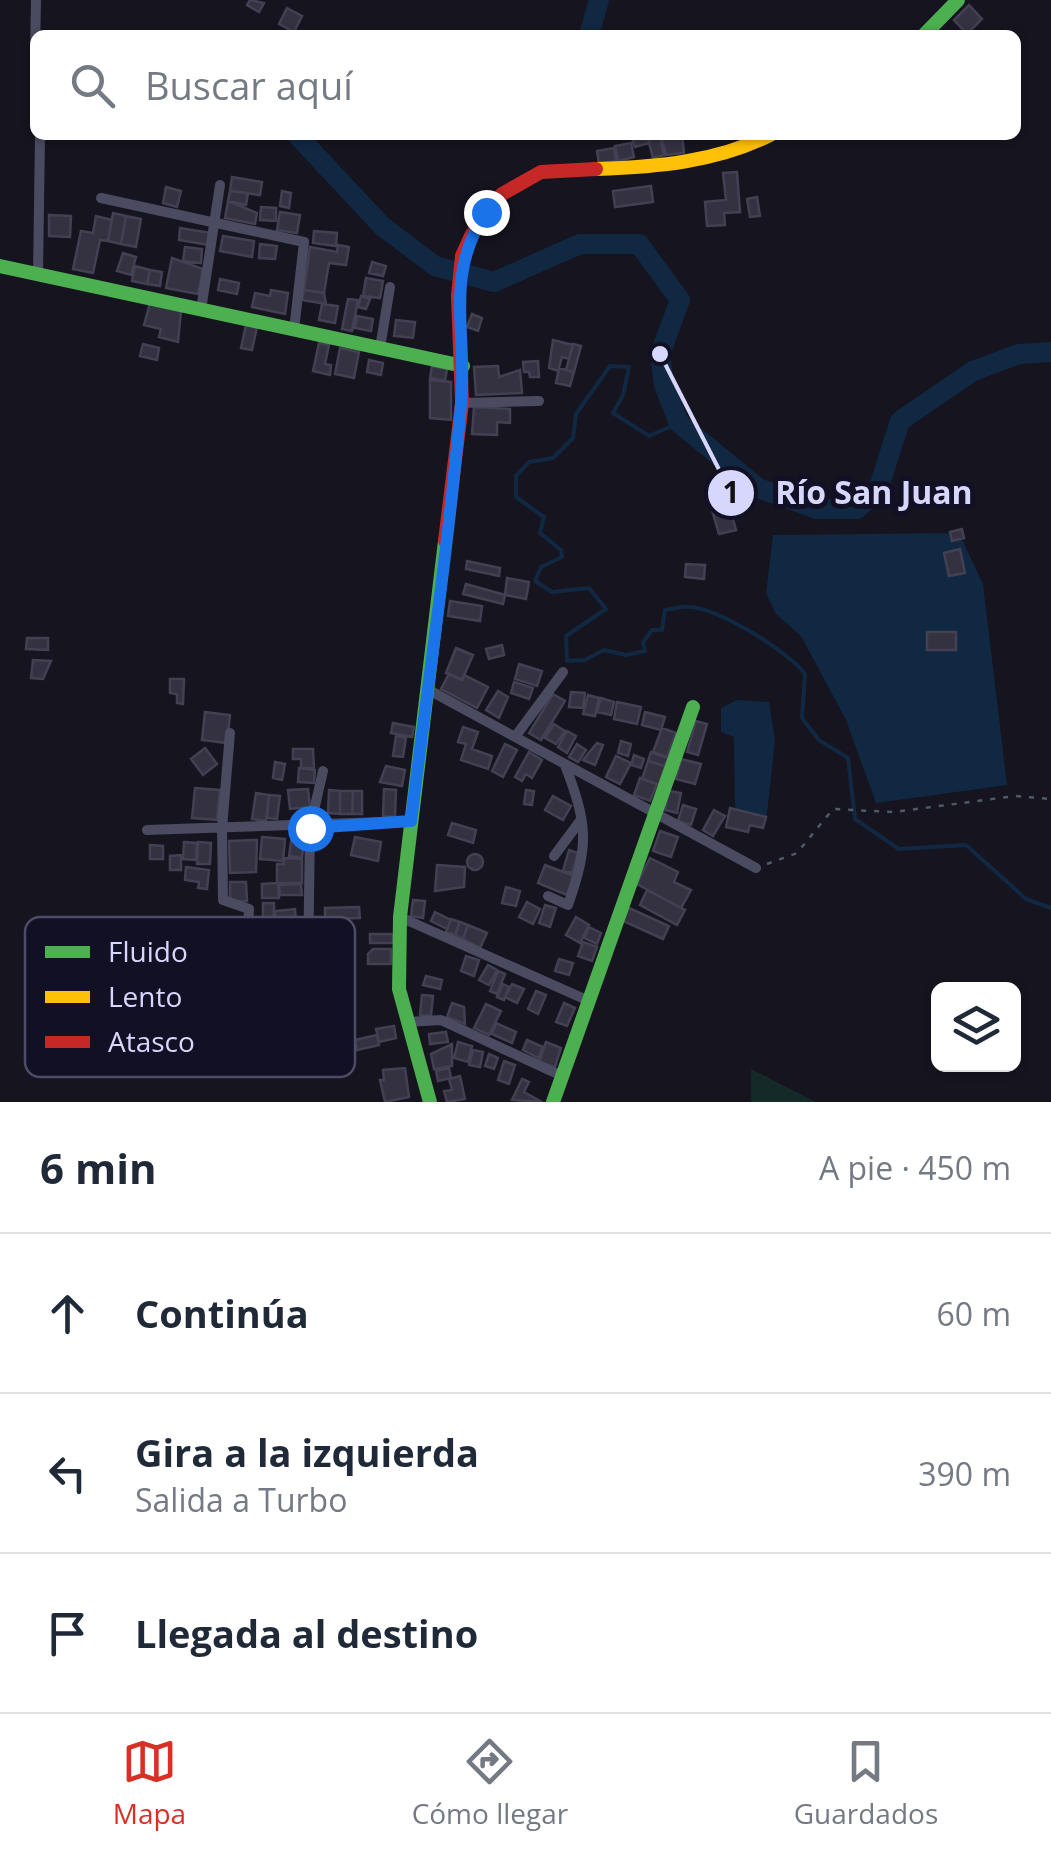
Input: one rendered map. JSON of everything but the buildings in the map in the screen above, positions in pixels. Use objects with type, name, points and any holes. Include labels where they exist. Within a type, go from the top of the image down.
[{"type":"main road","points":[[929,30],[958,0]]},
{"type":"main road","points":[[430,1102],[399,989],[400,917],[462,403],[458,296],[462,256],[472,234],[502,194],[541,172],[649,166],[734,153],[760,140]]},
{"type":"main road","points":[[0,266],[463,366]]},
{"type":"main road","points":[[552,1102],[694,707]]},
{"type":"street","points":[[35,30],[36,0]]},
{"type":"street","points":[[38,275],[40,140]]},
{"type":"street","points":[[201,310],[220,185]]},
{"type":"street","points":[[100,198],[304,242],[294,330]]},
{"type":"street","points":[[380,348],[390,287]]},
{"type":"street","points":[[462,403],[539,401]]},
{"type":"street","points":[[515,737],[563,672]]},
{"type":"street","points":[[427,689],[756,868]]},
{"type":"street","points":[[230,733],[222,828],[223,900],[249,908],[249,917]]},
{"type":"street","points":[[548,896],[568,904],[586,854],[565,764]]},
{"type":"street","points":[[308,917],[310,828],[323,771]]},
{"type":"street","points":[[147,830],[310,828],[411,821]]},
{"type":"street","points":[[554,856],[580,821]]},
{"type":"street","points":[[400,917],[589,1001]]},
{"type":"street","points":[[407,1022],[441,1020],[562,1076]]},
{"type":"path","points":[[756,868],[797,853],[833,808],[894,812],[1015,796],[1051,799]]},
{"type":"green space","points":[[751,1069],[816,1102],[751,1102]]},
{"type":"water","points":[[959,533],[983,584],[1007,785],[876,803],[846,720],[801,636],[776,614],[766,593],[773,535]]},
{"type":"water","points":[[737,700],[769,702],[775,740],[766,823],[735,809],[734,737],[721,732],[721,708]]},
{"type":"waterway","points":[[590,30],[599,0]]},
{"type":"waterway","points":[[302,140],[382,226],[435,266],[494,282],[580,244],[639,244],[680,300],[660,354],[664,385],[679,423],[758,488],[817,509],[857,509],[878,490],[900,421],[973,371],[1019,354],[1051,352]]},
{"type":"waterway","points":[[679,423],[649,436],[613,413],[623,395],[629,367],[610,366],[576,414],[573,438],[553,458],[529,462],[516,476],[516,497],[544,517],[540,533],[561,550],[562,557],[541,567],[535,581],[552,592],[589,588],[606,609],[566,636],[567,661],[585,660],[604,650],[626,655],[645,651],[643,642],[652,630],[662,630],[665,610],[702,609],[734,623],[784,654],[805,674],[802,718],[819,740],[848,758],[855,819],[899,849],[966,845],[1026,899],[1051,908]]},
{"type":"traffic: fast","points":[[929,30],[958,0]]},
{"type":"traffic: fast","points":[[0,266],[463,366]]},
{"type":"traffic: fast","points":[[430,1102],[399,989],[400,917],[445,541]]},
{"type":"traffic: fast","points":[[553,1102],[693,707]]},
{"type":"traffic: slow","points":[[596,169],[686,161],[759,140]]},
{"type":"traffic: jam","points":[[445,541],[462,403],[458,296],[462,256],[472,234],[502,194],[541,172],[596,169]]},
{"type":"place","name":"Río San Juan","points":[[660,354]]},
{"type":"route","points":[[310,828],[411,821],[462,403],[458,296],[462,256],[486,212]]}]
